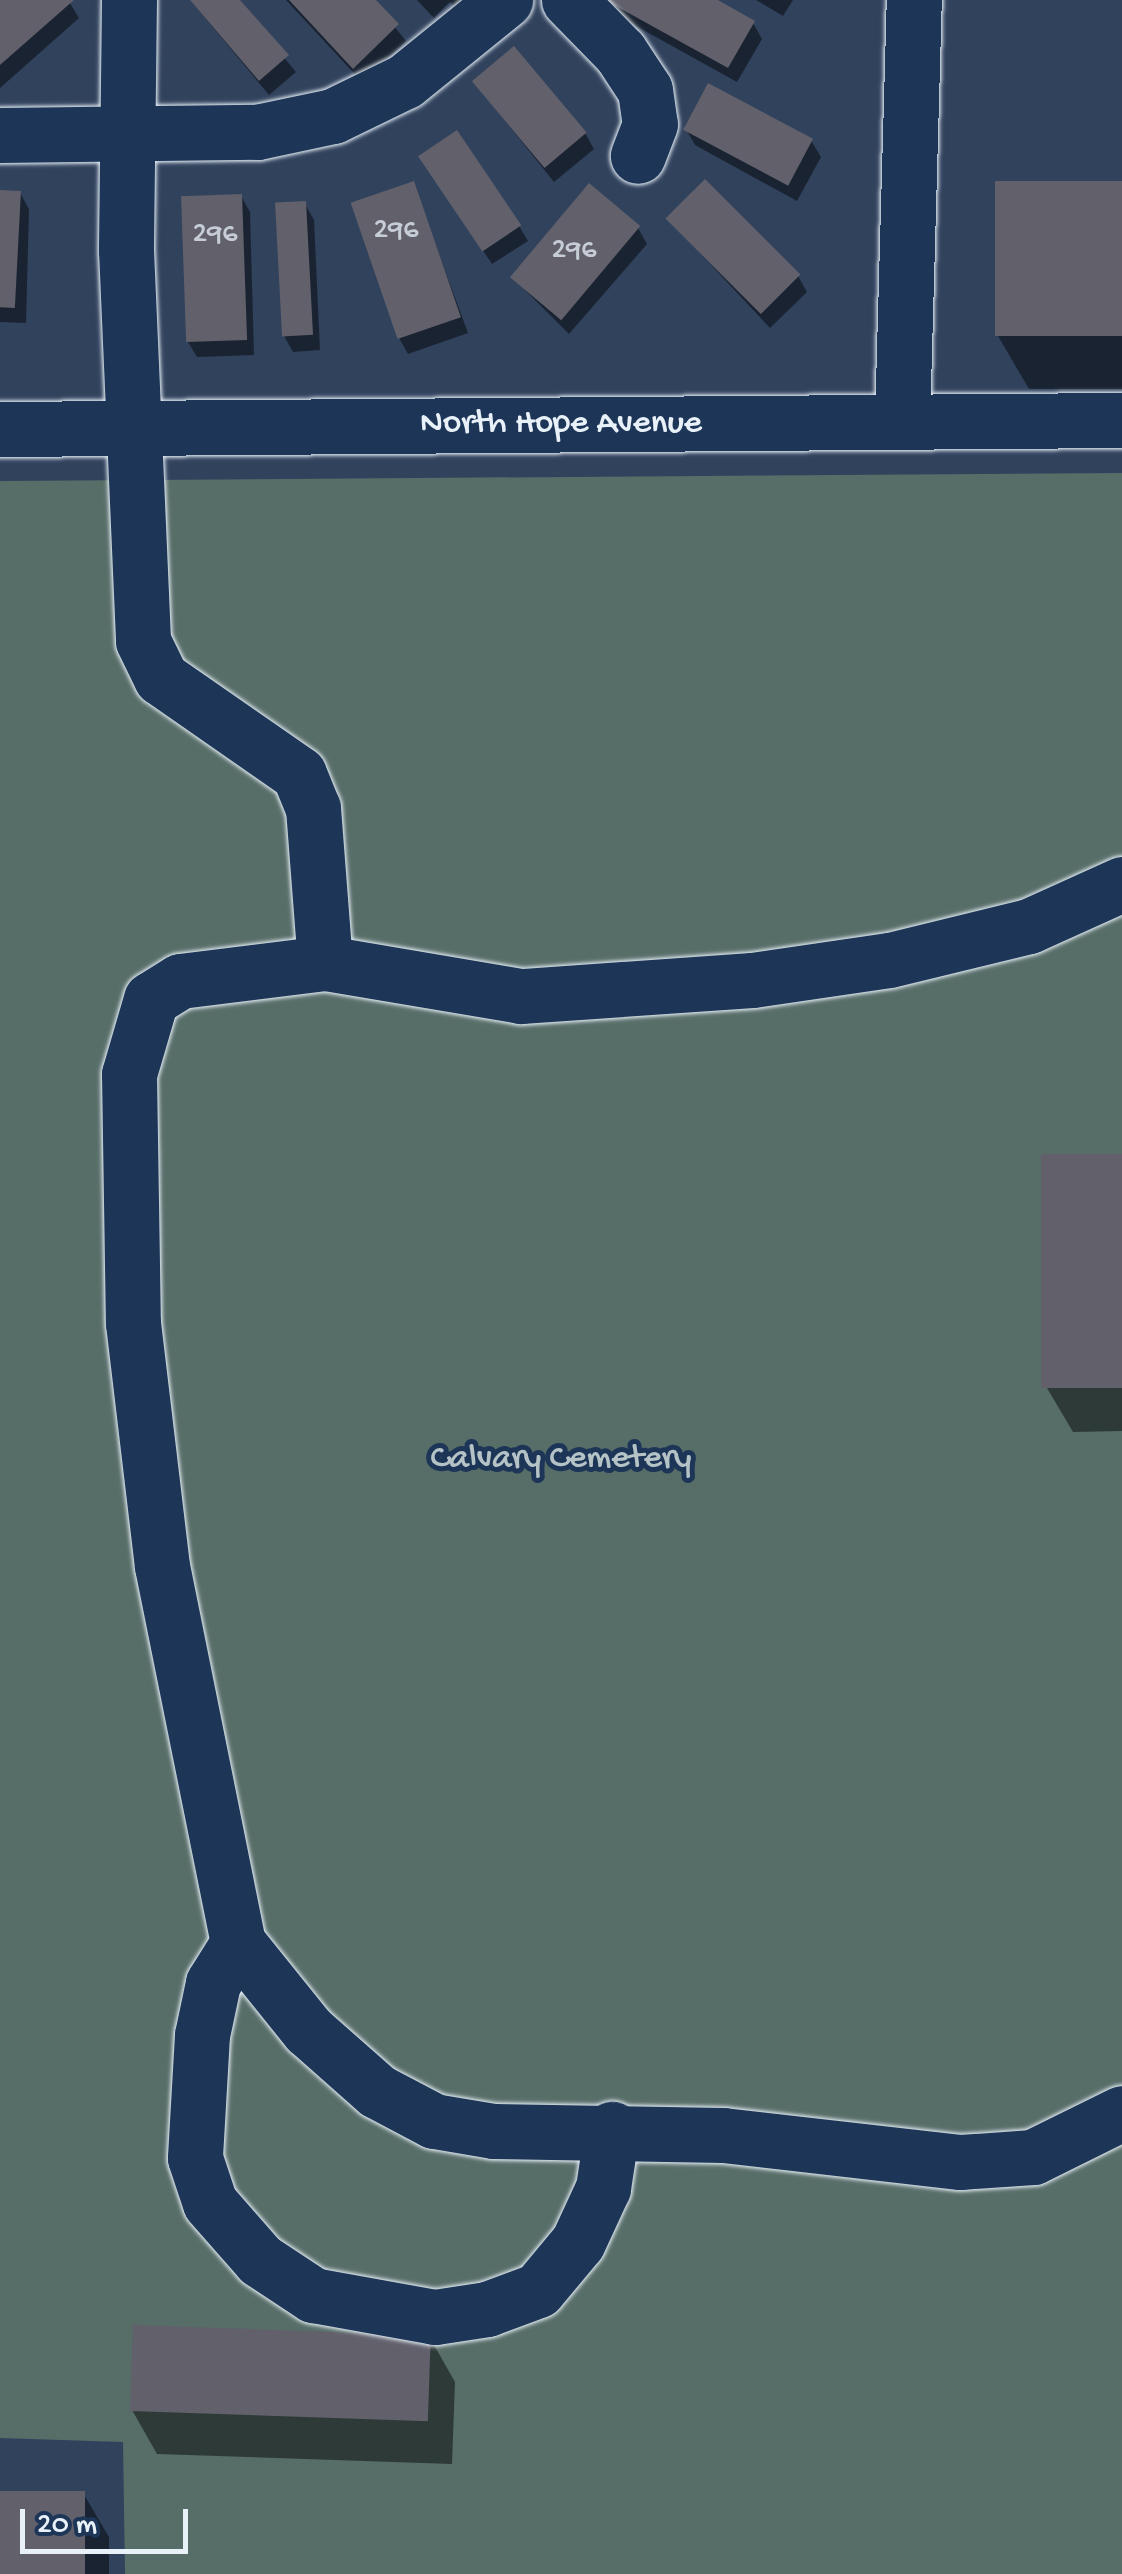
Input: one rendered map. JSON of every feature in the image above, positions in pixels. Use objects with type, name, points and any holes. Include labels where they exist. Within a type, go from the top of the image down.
[{"type":"street","points":[[129,0],[132,428],[144,641],[161,678],[299,774],[313,808],[325,963]]},
{"type":"street","points":[[0,134],[257,132],[333,116],[405,81],[505,0]]},
{"type":"street","points":[[568,0],[620,52],[645,90],[650,124],[638,156]]},
{"type":"street","points":[[902,422],[914,0]]},
{"type":"street","name":"North Hope Avenue","points":[[0,430],[1122,420]]},
{"type":"street","points":[[1122,884],[1029,926],[888,960],[752,980],[521,996],[325,963],[180,980],[151,999],[128,1074],[133,1323],[158,1528],[238,1944],[308,2030],[376,2091],[434,2121],[494,2130],[612,2128],[960,2162],[1033,2157],[1122,2113]]},
{"type":"street","points":[[238,1944],[209,2000],[195,2158],[210,2203],[260,2260],[313,2295],[435,2317],[487,2309],[538,2290],[578,2242],[603,2188],[612,2128]]},
{"type":"green space","name":"Calvary Cemetery","points":[[1122,473],[1122,2574],[125,2574],[123,2442],[0,2438],[0,481]]},
{"type":"building","points":[[0,0],[74,0],[0,65]]},
{"type":"building","points":[[190,0],[240,0],[289,55],[259,81]]},
{"type":"building","points":[[289,0],[376,0],[399,24],[353,69]]},
{"type":"building","points":[[605,0],[718,0],[755,21],[728,68]]},
{"type":"building","points":[[514,46],[587,133],[545,168],[472,81]]},
{"type":"building","points":[[708,83],[813,139],[788,186],[683,130]]},
{"type":"building","points":[[457,130],[521,225],[482,252],[418,156]]},
{"type":"building","points":[[705,179],[800,274],[761,314],[665,219]]},
{"type":"building","points":[[414,181],[461,317],[398,339],[351,203]]},
{"type":"building","points":[[995,181],[1122,181],[1122,336],[995,336]]},
{"type":"building","points":[[589,183],[640,226],[561,320],[510,277]]},
{"type":"building","points":[[0,190],[21,191],[15,308],[0,307]]},
{"type":"building","points":[[242,194],[247,340],[186,342],[181,196]]},
{"type":"building","points":[[306,201],[313,335],[282,336],[275,203]]},
{"type":"building","points":[[1041,1154],[1122,1154],[1122,1388],[1041,1388]]},
{"type":"building","points":[[133,2325],[431,2335],[428,2421],[130,2411]]},
{"type":"building","points":[[0,2491],[85,2491],[85,2574],[0,2574]]}]
